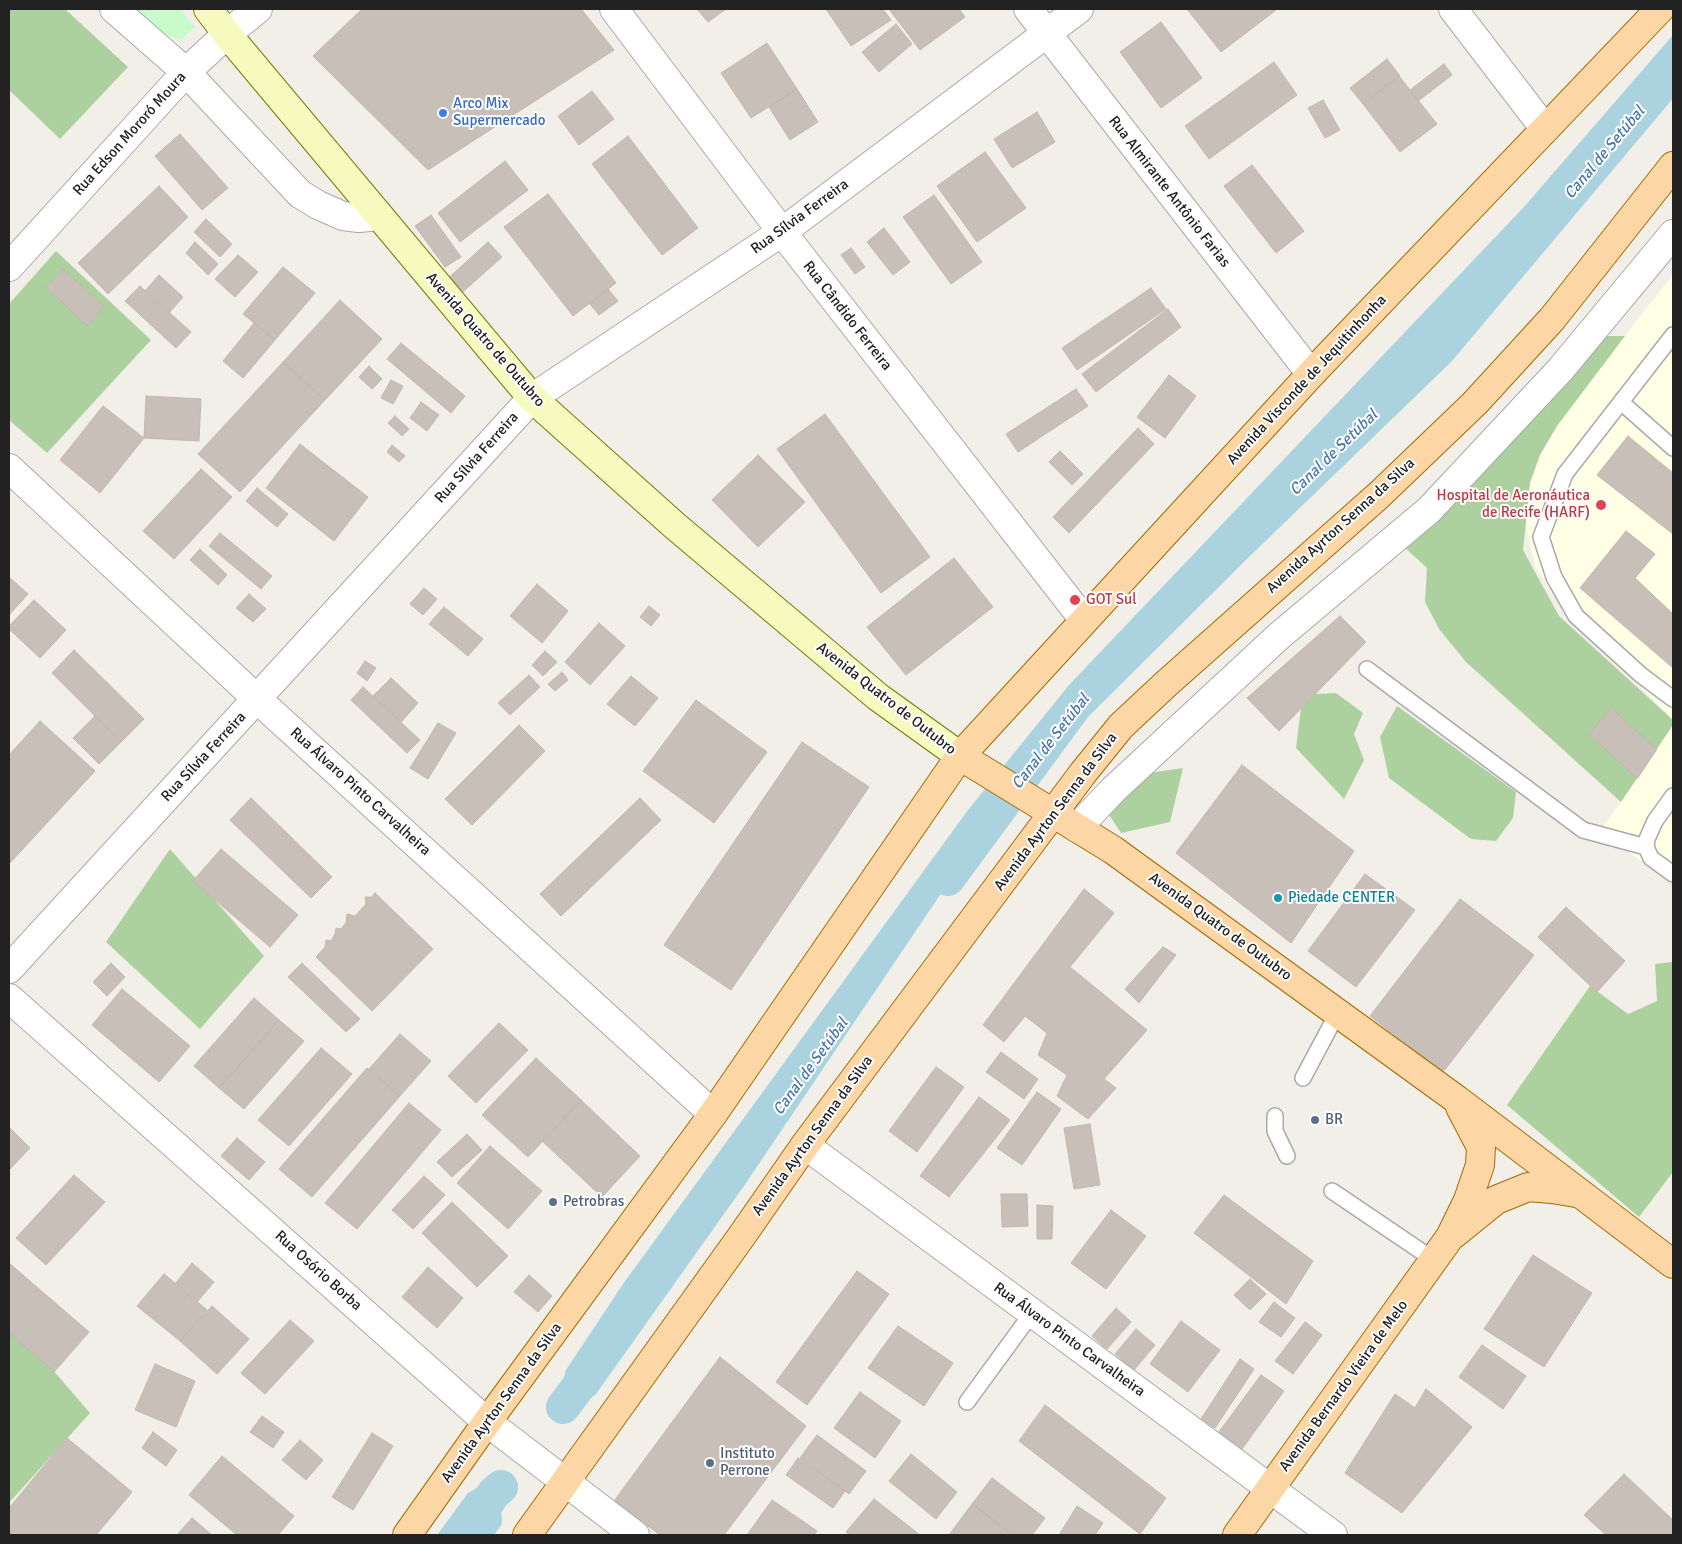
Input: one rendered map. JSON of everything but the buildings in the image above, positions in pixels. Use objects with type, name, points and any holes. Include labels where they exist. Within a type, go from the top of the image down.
[{"type":"main road","name":"Avenida Quatro de Outubro","points":[[208,9],[532,398],[674,525],[878,697],[960,756],[1113,850],[1456,1099],[1673,1264]]},
{"type":"main road","name":"Avenida Visconde de Jequitinhonha","points":[[960,756],[1312,374],[1660,9]]},
{"type":"main road","name":"Avenida Ayrton Senna da Silva","points":[[527,1535],[741,1237],[804,1145],[1053,813],[1121,726],[1166,683],[1378,494],[1475,403],[1552,319],[1673,166]]},
{"type":"main road","name":"Avenida Ayrton Senna da Silva","points":[[407,1535],[487,1422],[713,1114],[960,756]]},
{"type":"main road","name":"Avenida Bernardo Vieira de Melo","points":[[1237,1535],[1450,1237],[1480,1166],[1481,1147],[1456,1099]]},
{"type":"main road","name":"Avenida Bernardo Vieira de Melo","points":[[1450,1237],[1496,1200],[1528,1187],[1580,1194]]},
{"type":"street","points":[[114,9],[186,72],[300,194],[318,205],[343,216],[358,218],[379,216]]},
{"type":"street","name":"Rua Edson Mororó Moura","points":[[9,267],[186,72],[227,34],[258,9]]},
{"type":"street","name":"Rua Cândido Ferreira","points":[[614,9],[782,232],[1084,620]]},
{"type":"street","name":"Rua Almirante Antônio Farias","points":[[1028,9],[1312,374]]},
{"type":"street","name":"Rua Sílvia Ferreira","points":[[9,969],[532,398],[782,232],[1079,9]]},
{"type":"street","points":[[1453,9],[1545,129]]},
{"type":"street","name":"Avenida Ayrton Senna da Silva","points":[[1077,828],[1113,790],[1279,636],[1429,510],[1560,370],[1673,234]]},
{"type":"street","name":"Rua Álvaro Pinto Carvalheira","points":[[9,468],[257,699],[713,1114]]},
{"type":"street","name":"Rua Osório Borba","points":[[9,998],[487,1422],[635,1535]]},
{"type":"street","name":"Rua Álvaro Pinto Carvalheira","points":[[804,1145],[1333,1535]]},
{"type":"lane","points":[[1673,335],[1565,474],[1541,537],[1554,577],[1576,616],[1641,674],[1673,699]]},
{"type":"lane","points":[[1621,402],[1673,448]]},
{"type":"lane","points":[[1367,669],[1583,830],[1646,847]]},
{"type":"lane","points":[[1673,796],[1655,821],[1647,839],[1646,847],[1651,858],[1673,874]]},
{"type":"lane","points":[[1303,1078],[1338,1012]]},
{"type":"lane","points":[[1275,1116],[1275,1132],[1287,1156]]},
{"type":"lane","points":[[1332,1191],[1434,1260]]},
{"type":"lane","points":[[967,1402],[1032,1313]]},
{"type":"shaded area","name":"Hospital de Aeronáutica de Recife (HARF)","points":[[1673,275],[1673,720],[1567,612],[1535,567],[1526,526],[1530,483],[1540,455],[1557,426]]},
{"type":"shaded area","points":[[1673,725],[1673,883],[1600,832]]},
{"type":"green space","points":[[9,9],[65,9],[128,67],[60,139],[9,90]]},
{"type":"green space","points":[[134,9],[181,9],[195,27],[181,40],[160,33]]},
{"type":"green space","points":[[56,251],[151,340],[47,453],[9,420],[9,304]]},
{"type":"green space","points":[[1600,336],[1625,336],[1557,426],[1540,455],[1530,483],[1523,550],[1559,616],[1673,720],[1673,725],[1621,802],[1466,662],[1439,629],[1425,602],[1427,568],[1401,544]]},
{"type":"green space","points":[[1336,693],[1363,713],[1354,734],[1364,760],[1344,799],[1296,748],[1301,708],[1315,694]]},
{"type":"green space","points":[[1397,706],[1516,792],[1513,818],[1496,841],[1471,839],[1389,778],[1380,737]]},
{"type":"green space","points":[[1183,768],[1170,822],[1121,833],[1108,813],[1142,774]]},
{"type":"green space","points":[[170,849],[264,956],[200,1029],[106,942]]},
{"type":"green space","points":[[1673,962],[1673,1172],[1639,1217],[1507,1105],[1590,986],[1628,1014],[1657,1001],[1655,964]]},
{"type":"green space","points":[[9,1319],[90,1413],[9,1503]]},
{"type":"water","points":[[1673,35],[1673,71],[1439,350],[1237,545],[1075,706],[975,843],[746,1183],[596,1394],[583,1404],[570,1399],[561,1390],[566,1370],[623,1284],[968,810],[1069,685],[1523,208]]},
{"type":"water","points":[[478,1487],[494,1493],[501,1505],[502,1524],[494,1535],[437,1535],[468,1493]]},
{"type":"waterway","name":"Canal de Setúbal","points":[[948,879],[1075,706],[1237,545],[1439,350],[1673,72]]},
{"type":"waterway","name":"Canal de Setúbal","points":[[563,1407],[596,1363]]},
{"type":"waterway","name":"Canal de Setúbal","points":[[464,1535],[494,1493],[501,1487]]},
{"type":"place","name":"Arco Mix Supermercado","points":[[443,113]]},
{"type":"place","name":"Hospital de Aeronáutica de Recife (HARF)","points":[[1601,505]]},
{"type":"place","name":"GOT Sul","points":[[1075,600]]},
{"type":"place","name":"Piedade CENTER","points":[[1278,898]]},
{"type":"place","name":"BR","points":[[1315,1120]]},
{"type":"place","name":"Petrobras","points":[[553,1202]]},
{"type":"place","name":"Instituto Perrone","points":[[710,1463]]}]
